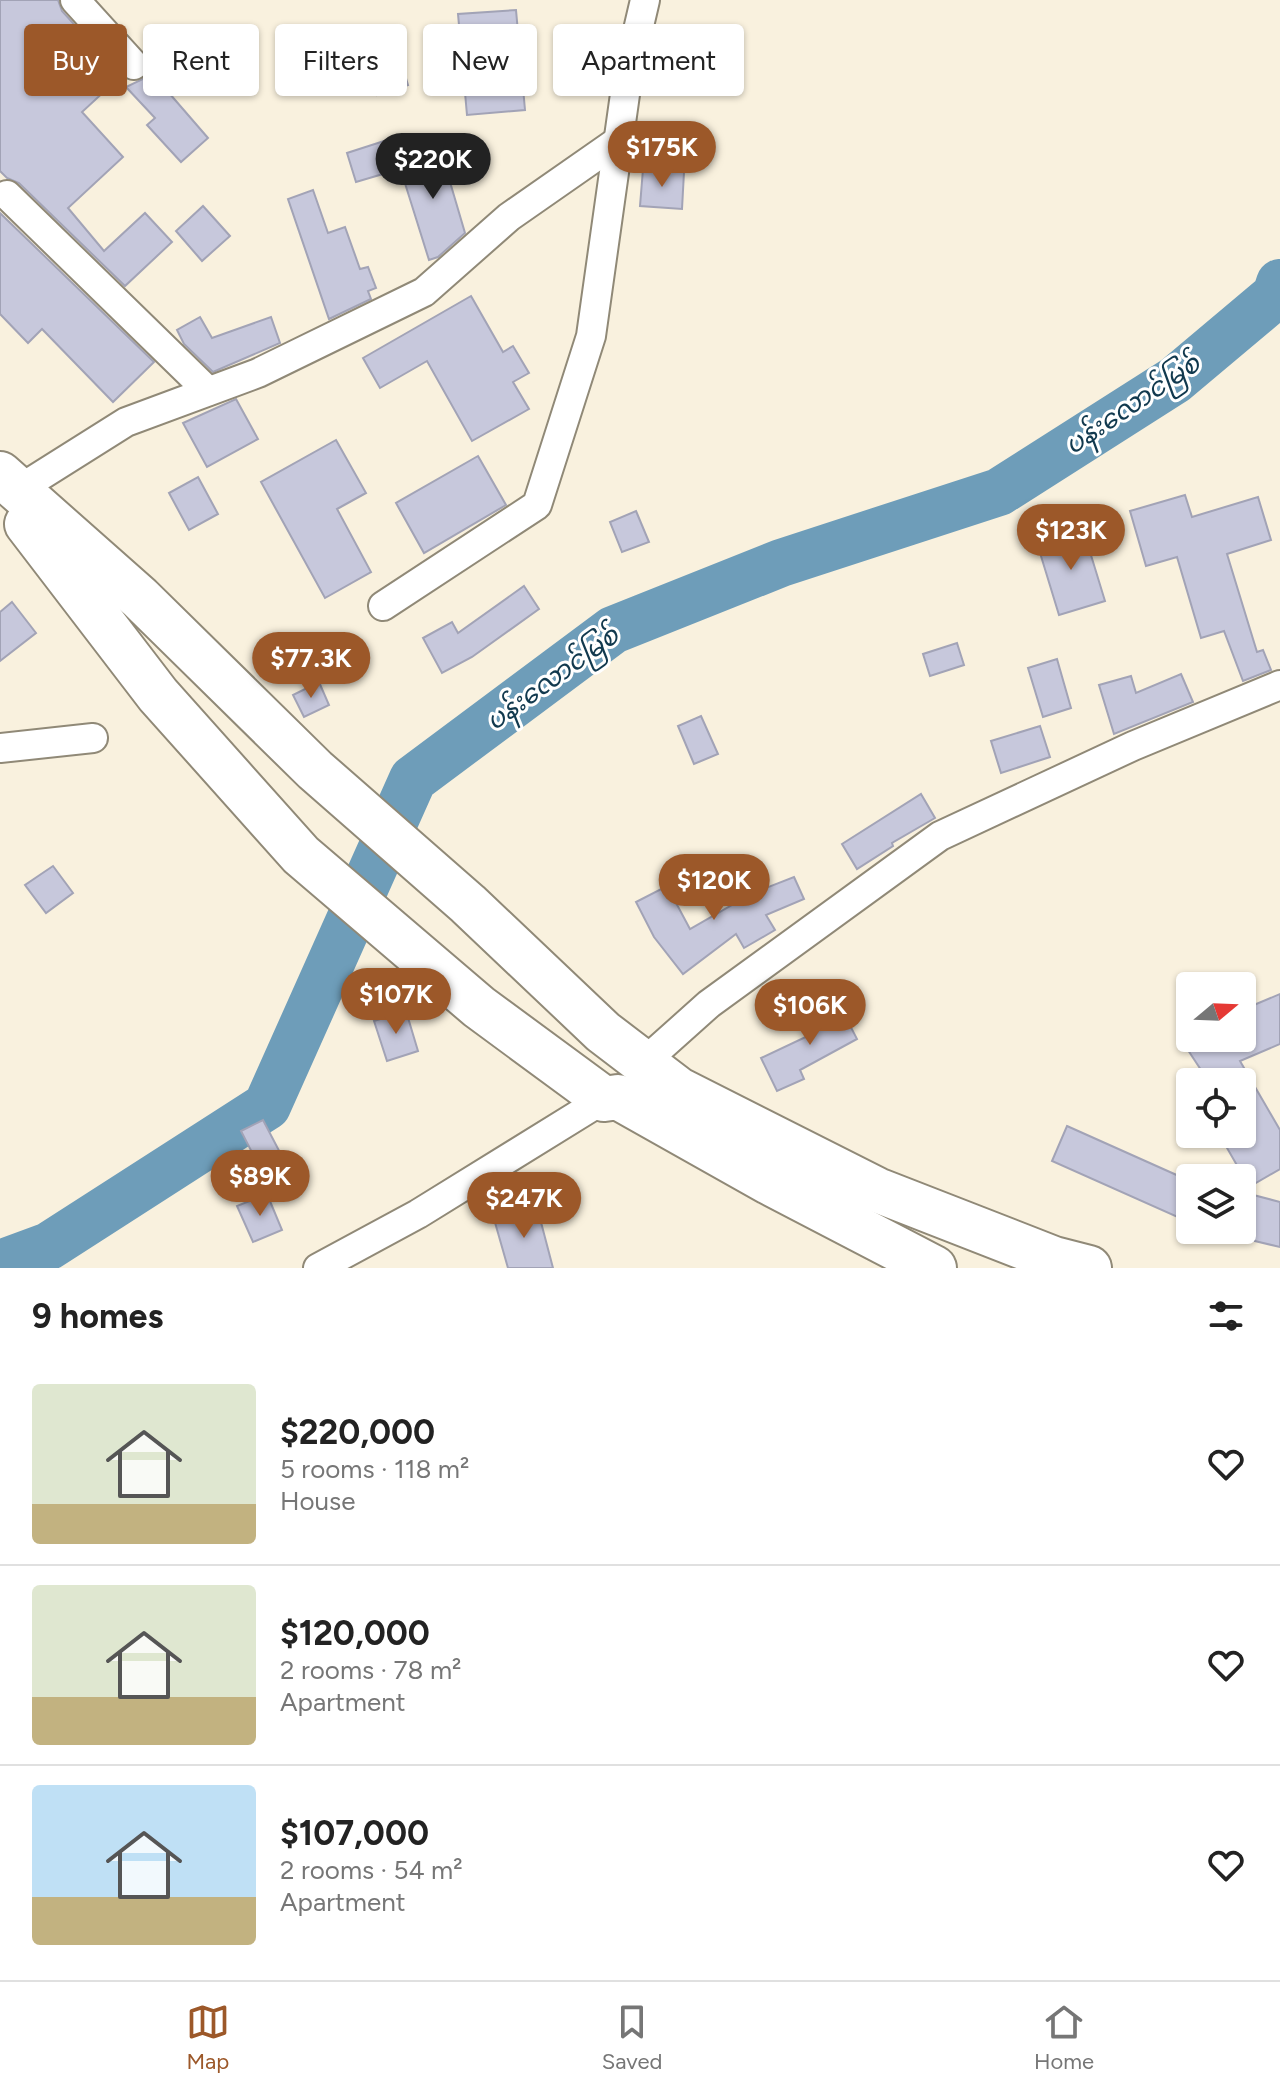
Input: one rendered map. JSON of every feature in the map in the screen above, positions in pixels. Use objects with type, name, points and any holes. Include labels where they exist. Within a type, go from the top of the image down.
[{"type":"highway","points":[[6,484],[140,598],[315,770],[463,900],[603,1032],[679,1090],[877,1190],[1054,1259],[1089,1268]]},
{"type":"highway","points":[[6,484],[158,695],[301,855],[433,968],[604,1099],[618,1097],[769,1182],[934,1268]]},
{"type":"street","points":[[75,0],[134,65]]},
{"type":"street","points":[[383,606],[537,505],[591,336],[628,73],[645,0]]},
{"type":"street","points":[[6,484],[126,422],[258,373],[424,292],[509,217],[618,141]]},
{"type":"street","points":[[7,195],[208,391]]},
{"type":"street","points":[[643,1063],[709,1004],[940,836],[1133,746],[1280,685]]},
{"type":"street","points":[[0,748],[93,738]]},
{"type":"street","points":[[318,1268],[418,1214],[604,1099]]},
{"type":"building","points":[[0,0],[58,0],[62,11],[74,24],[24,24],[24,96],[99,96],[82,112],[123,157],[68,208],[104,251],[145,213],[172,242],[125,286],[19,183],[0,171]]},
{"type":"building","points":[[516,10],[517,24],[459,24],[458,14]]},
{"type":"building","points":[[143,79],[143,96],[172,96],[208,138],[181,162],[147,125],[155,118],[127,87]]},
{"type":"building","points":[[465,96],[524,96],[525,110],[467,115]]},
{"type":"building","points":[[384,141],[393,171],[356,182],[347,153]]},
{"type":"building","points":[[440,148],[465,233],[438,257],[429,260],[398,161]]},
{"type":"building","points":[[643,169],[684,172],[682,209],[640,206]]},
{"type":"building","points":[[313,190],[328,233],[345,227],[360,269],[368,267],[376,288],[368,291],[371,299],[329,319],[288,199]]},
{"type":"building","points":[[203,206],[230,236],[202,261],[176,231]]},
{"type":"building","points":[[0,213],[154,362],[113,402],[42,329],[28,343],[0,314]]},
{"type":"building","points":[[471,296],[503,352],[513,346],[529,373],[513,382],[529,409],[472,441],[427,361],[380,388],[363,358]]},
{"type":"building","points":[[200,317],[212,338],[271,317],[280,343],[213,372],[184,344],[177,330]]},
{"type":"building","points":[[236,399],[258,439],[207,467],[183,423]]},
{"type":"building","points":[[336,440],[366,493],[337,509],[371,572],[325,598],[261,482]]},
{"type":"building","points":[[478,456],[506,505],[424,553],[396,503]]},
{"type":"building","points":[[198,477],[218,514],[189,530],[169,493]]},
{"type":"building","points":[[1185,495],[1192,517],[1258,497],[1271,540],[1227,554],[1257,652],[1263,650],[1271,670],[1243,681],[1224,631],[1201,638],[1177,557],[1146,566],[1130,511]]},
{"type":"building","points":[[636,511],[649,542],[622,552],[610,522]]},
{"type":"building","points":[[1083,529],[1105,601],[1059,615],[1037,543]]},
{"type":"building","points":[[524,586],[539,609],[472,657],[442,673],[423,638],[452,622],[458,633]]},
{"type":"building","points":[[12,602],[36,633],[0,661],[0,612]]},
{"type":"building","points":[[957,643],[964,665],[930,676],[923,654]]},
{"type":"building","points":[[1057,659],[1071,708],[1043,717],[1028,668]]},
{"type":"building","points":[[1181,674],[1193,702],[1114,734],[1099,685],[1131,676],[1136,693]]},
{"type":"building","points":[[319,682],[329,705],[304,717],[293,695]]},
{"type":"building","points":[[701,716],[718,754],[694,764],[678,726]]},
{"type":"building","points":[[1040,726],[1050,757],[1001,773],[991,741]]},
{"type":"building","points":[[921,794],[935,818],[892,843],[893,846],[857,869],[842,844]]},
{"type":"building","points":[[53,866],[73,893],[46,913],[25,885]]},
{"type":"building","points":[[794,877],[804,899],[766,915],[775,930],[744,948],[736,934],[683,974],[654,937],[636,902],[667,886],[690,929],[753,893]]},
{"type":"building","points":[[1280,994],[1280,1044],[1240,1061],[1244,1068],[1200,1068],[1189,1052],[1256,1052],[1256,1004]]},
{"type":"building","points":[[839,1004],[857,1039],[800,1070],[804,1079],[777,1091],[761,1058],[810,1035],[804,1022]]},
{"type":"building","points":[[406,1011],[418,1051],[387,1061],[374,1021]]},
{"type":"building","points":[[1256,1089],[1280,1130],[1280,1169],[1256,1183],[1256,1164],[1236,1164],[1227,1148],[1256,1148]]},
{"type":"building","points":[[263,1120],[297,1185],[275,1197],[241,1131]]},
{"type":"building","points":[[1067,1126],[1176,1175],[1176,1216],[1052,1161]]},
{"type":"building","points":[[267,1194],[282,1230],[253,1242],[237,1206]]},
{"type":"building","points":[[1256,1196],[1280,1202],[1280,1247],[1256,1241]]},
{"type":"building","points":[[537,1207],[553,1268],[508,1268],[494,1219]]},
{"type":"waterway","name":"ပန်းလောင်မြစ်","points":[[0,1264],[49,1246],[267,1106],[413,779],[613,630],[781,563],[999,492],[1175,380],[1276,295],[1280,283]]}]
